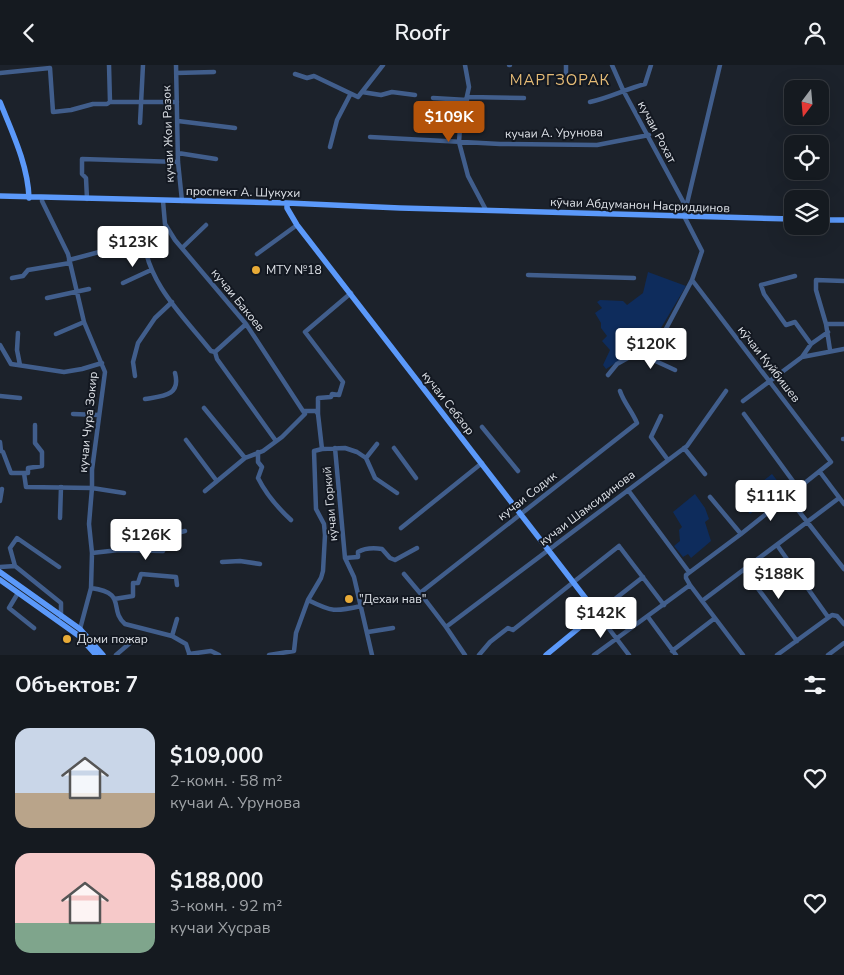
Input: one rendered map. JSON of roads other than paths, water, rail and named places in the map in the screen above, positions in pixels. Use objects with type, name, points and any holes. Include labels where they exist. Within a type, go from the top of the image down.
[{"type":"main road","points":[[0,102],[19,150],[29,188],[29,197]]},
{"type":"main road","name":"проспект А. Шукухи","points":[[0,196],[486,210]]},
{"type":"main road","name":"кучаи Себзор","points":[[287,203],[287,208],[297,225],[597,613]]},
{"type":"main road","name":"кӯчаи Абдуманон Насриддинов","points":[[486,210],[784,219]]},
{"type":"main road","points":[[829,220],[844,221]]},
{"type":"main road","points":[[0,572],[80,629],[103,655]]},
{"type":"main road","points":[[0,580],[79,636],[96,655]]},
{"type":"main road","points":[[546,655],[597,613]]},
{"type":"street","points":[[3,72],[8,65]]},
{"type":"street","points":[[110,65],[110,101]]},
{"type":"street","points":[[140,123],[143,65]]},
{"type":"street","name":"кучаи Жои Разок","points":[[176,65],[178,162],[182,201]]},
{"type":"street","points":[[295,74],[307,78],[314,76],[350,95],[358,97],[383,65]]},
{"type":"street","points":[[465,65],[470,87],[458,142],[468,176],[486,210]]},
{"type":"street","points":[[566,65],[566,77]]},
{"type":"street","name":"кучаи Рохат","points":[[612,65],[623,90],[649,135],[686,207]]},
{"type":"street","points":[[590,102],[645,84],[651,65]]},
{"type":"street","points":[[608,375],[617,364],[660,340],[692,280],[702,251],[684,216],[720,65]]},
{"type":"street","points":[[3,72],[50,68],[53,112],[108,103],[110,101],[177,102]]},
{"type":"street","points":[[176,73],[214,72]]},
{"type":"street","points":[[362,92],[381,95],[392,92],[416,95]]},
{"type":"street","points":[[330,147],[337,120],[350,95]]},
{"type":"street","points":[[433,97],[468,99],[524,98]]},
{"type":"street","points":[[178,121],[235,128]]},
{"type":"street","name":"кучаи А. Урунова","points":[[370,137],[458,142],[597,145],[649,135]]},
{"type":"street","points":[[178,153],[216,159]]},
{"type":"street","points":[[87,199],[86,177],[82,174],[82,159],[178,162]]},
{"type":"street","name":"кучаи Чура Зокир","points":[[42,198],[68,253],[84,322],[105,372],[92,470],[89,524],[92,553],[91,588],[80,629]]},
{"type":"street","name":"кучаи Бакоев","points":[[163,201],[165,224],[182,248],[246,324],[303,411]]},
{"type":"street","points":[[182,248],[206,225]]},
{"type":"street","points":[[257,254],[297,225]]},
{"type":"street","points":[[144,239],[147,260],[151,270],[172,302],[211,351],[215,352],[217,359],[276,441]]},
{"type":"street","points":[[12,278],[23,276],[28,271],[103,251]]},
{"type":"street","points":[[123,283],[151,270]]},
{"type":"street","points":[[528,275],[634,278]]},
{"type":"street","points":[[795,276],[761,285],[764,294],[786,325],[795,322],[812,344]]},
{"type":"street","name":"кӯчаи Куйбишев","points":[[692,280],[830,460],[830,464],[820,472]]},
{"type":"street","points":[[830,350],[828,332],[816,290],[816,280],[844,281]]},
{"type":"street","points":[[47,298],[89,289]]},
{"type":"street","points":[[322,449],[318,398],[331,397],[332,394],[339,395],[343,382],[305,332],[351,293]]},
{"type":"street","points":[[134,376],[133,362],[138,343],[155,318],[172,302]]},
{"type":"street","points":[[56,334],[84,322]]},
{"type":"street","points":[[215,352],[246,324]]},
{"type":"street","points":[[826,324],[844,324]]},
{"type":"street","points":[[743,401],[802,357],[812,344],[828,332]]},
{"type":"street","points":[[18,333],[17,350],[20,365]]},
{"type":"street","points":[[660,340],[676,346]]},
{"type":"street","points":[[0,345],[10,364],[64,372],[102,363]]},
{"type":"street","points":[[802,357],[830,350],[844,349]]},
{"type":"street","points":[[636,352],[675,370]]},
{"type":"street","points":[[145,399],[172,392],[176,388],[177,382],[175,373]]},
{"type":"street","name":"кучаи Содик","points":[[420,593],[637,423],[634,414],[623,400],[620,391]]},
{"type":"street","name":"кучаи Шамсидинова","points":[[446,627],[684,448],[726,391]]},
{"type":"street","points":[[0,396],[20,398]]},
{"type":"street","points":[[204,408],[245,458]]},
{"type":"street","points":[[205,491],[245,458],[263,451],[276,441],[305,414],[303,411],[316,411],[318,414]]},
{"type":"street","points":[[73,414],[99,415]]},
{"type":"street","points":[[744,414],[798,488]]},
{"type":"street","points":[[661,416],[650,437],[668,460]]},
{"type":"street","points":[[35,425],[35,443],[42,451],[42,466],[28,468],[26,487],[92,488],[124,493]]},
{"type":"street","points":[[482,427],[518,471]]},
{"type":"street","points":[[186,440],[216,480]]},
{"type":"street","points":[[0,444],[1,451],[11,473],[26,473]]},
{"type":"street","points":[[366,459],[377,444]]},
{"type":"street","name":"кӯчаи Горкий","points":[[335,448],[345,558],[354,577],[372,655]]},
{"type":"street","points":[[269,655],[294,651],[296,633],[308,600],[321,578],[325,535],[324,524],[316,509],[314,451],[345,448],[356,452],[366,459],[375,477],[397,493]]},
{"type":"street","points":[[394,448],[416,478]]},
{"type":"street","points":[[684,448],[705,474]]},
{"type":"street","points":[[258,452],[258,462],[262,467],[258,478],[262,487],[281,511],[291,520]]},
{"type":"street","points":[[402,528],[482,463]]},
{"type":"street","points":[[743,655],[685,577],[689,572],[741,535],[787,495],[820,472],[844,504]]},
{"type":"street","points":[[60,518],[62,487]]},
{"type":"street","points":[[0,501],[2,489]]},
{"type":"street","points":[[628,490],[689,572]]},
{"type":"street","points":[[787,495],[844,569]]},
{"type":"street","points":[[710,497],[741,535]]},
{"type":"street","points":[[702,601],[840,498]]},
{"type":"street","points":[[92,553],[118,550],[163,551],[165,536],[185,531]]},
{"type":"street","points":[[60,567],[17,537],[10,548],[15,567],[61,603],[61,617]]},
{"type":"street","points":[[777,545],[828,617]]},
{"type":"street","points":[[479,655],[490,642],[508,628],[512,630],[619,546],[664,605]]},
{"type":"street","name":"кӯчаи Горкий","points":[[345,558],[358,557],[358,551],[362,550],[382,549],[390,558],[395,560],[417,548]]},
{"type":"street","points":[[222,561],[260,564]]},
{"type":"street","points":[[0,567],[15,567]]},
{"type":"street","points":[[744,570],[797,641]]},
{"type":"street","points":[[114,599],[133,596],[133,583],[138,583],[141,574],[176,577],[177,585]]},
{"type":"street","points":[[404,574],[446,627],[465,655]]},
{"type":"street","points":[[629,655],[597,613],[643,577]]},
{"type":"street","points":[[594,655],[690,585]]},
{"type":"street","points":[[91,588],[110,593],[114,599],[120,620],[125,624],[172,636],[186,644],[189,654],[210,651],[219,655]]},
{"type":"street","points":[[18,593],[9,608],[34,628]]},
{"type":"street","points":[[308,600],[328,610],[336,611],[361,606]]},
{"type":"street","points":[[777,655],[828,617],[835,615],[844,624]]},
{"type":"street","points":[[648,617],[674,653],[715,618]]},
{"type":"street","points":[[172,636],[177,619]]},
{"type":"street","points":[[368,632],[393,628]]},
{"type":"street","points":[[116,655],[130,643]]},
{"type":"street","points":[[828,655],[844,643]]},
{"type":"place","name":"МТУ №18","points":[[256,270]]},
{"type":"place","name":"\"Дехаи нав\"","points":[[349,599]]},
{"type":"place","name":"Доми пожар","points":[[67,639]]},
{"type":"district","name":"МАРГЗОРАК","points":[[560,80]]}]
